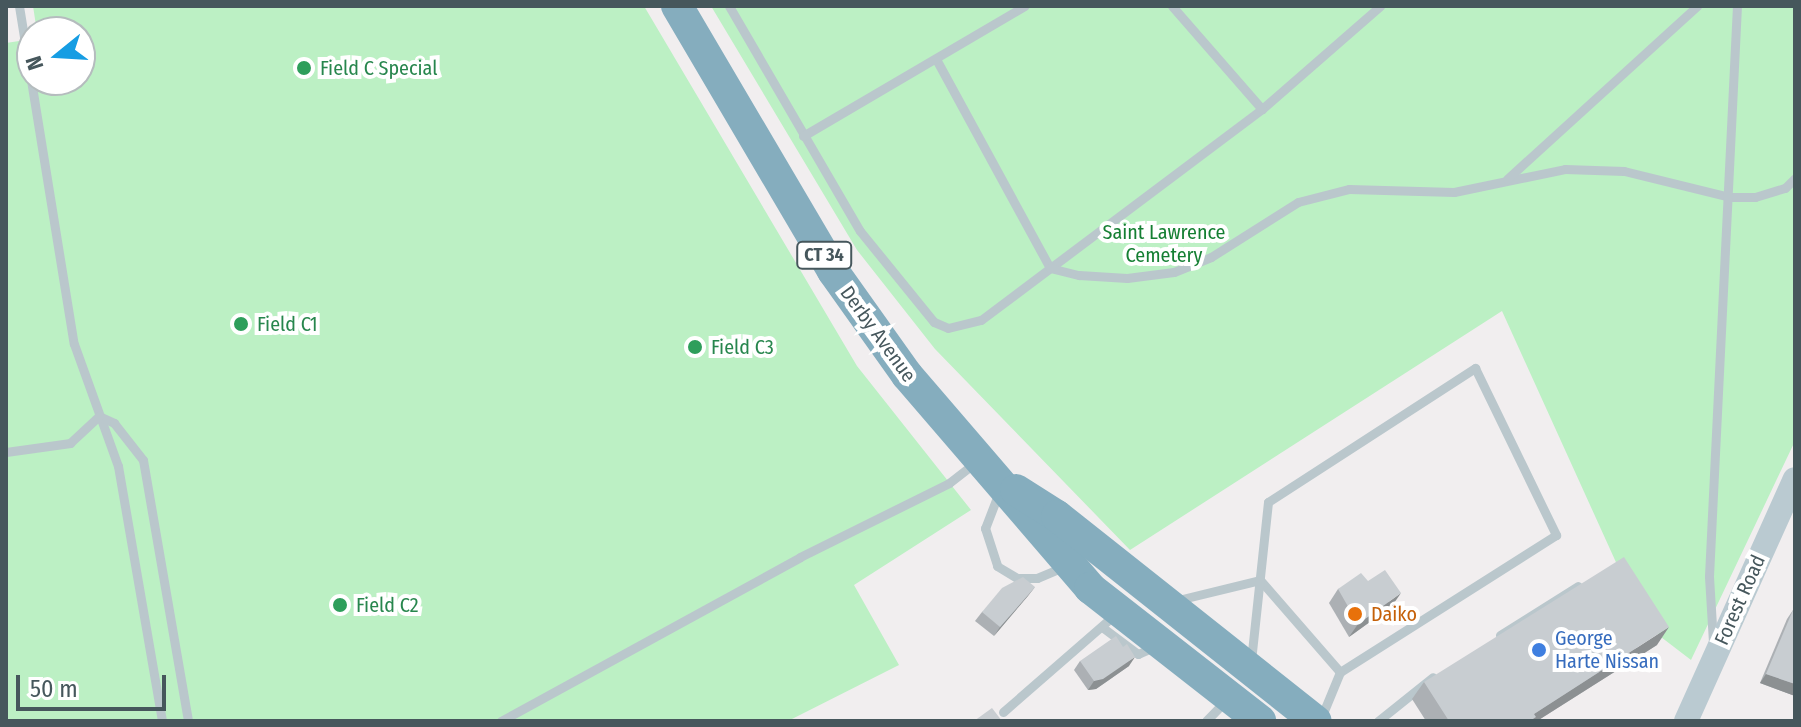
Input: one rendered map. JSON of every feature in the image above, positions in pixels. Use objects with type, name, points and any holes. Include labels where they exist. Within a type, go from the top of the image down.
[{"type":"highway","name":"Derby Avenue","points":[[677,6],[864,318],[1003,482],[1110,619],[1159,643],[1260,721]]},
{"type":"highway","name":"Derby Avenue","points":[[1003,482],[1057,516],[1318,721]]},
{"type":"highway","points":[[1229,697],[1251,671]]},
{"type":"main road","name":"Forest Road","points":[[1686,721],[1795,479]]},
{"type":"lane","points":[[19,6],[74,344],[118,466],[162,721]]},
{"type":"lane","points":[[729,6],[860,231],[934,322],[948,328],[981,320],[1262,109],[1380,6]]},
{"type":"lane","points":[[803,136],[1025,6]]},
{"type":"lane","points":[[1172,6],[1262,109]]},
{"type":"lane","points":[[1507,179],[1697,6]]},
{"type":"lane","points":[[1714,657],[1709,576],[1737,6]]},
{"type":"lane","points":[[936,59],[1050,268]]},
{"type":"lane","points":[[1050,268],[1127,278],[1174,272],[1211,257],[1298,202],[1349,189],[1454,192],[1565,169],[1624,171],[1730,197],[1755,197],[1785,188],[1795,178]]},
{"type":"lane","points":[[1251,671],[1268,502],[1475,368],[1556,535],[1340,672],[1318,721]]},
{"type":"lane","points":[[6,452],[70,443],[99,416]]},
{"type":"lane","points":[[99,416],[114,423],[143,460],[188,721]]},
{"type":"lane","points":[[501,721],[800,557],[949,483],[981,459]]},
{"type":"lane","points":[[1003,482],[985,528],[988,549],[997,566],[1017,578],[1037,578],[1069,565]]},
{"type":"lane","points":[[1167,603],[1260,580]]},
{"type":"lane","points":[[1260,580],[1340,672]]},
{"type":"lane","points":[[1485,644],[1578,586]]},
{"type":"lane","points":[[1003,712],[1110,619]]},
{"type":"lane","points":[[1378,721],[1406,694],[1445,669]]},
{"type":"lane","points":[[1206,721],[1229,697]]},
{"type":"green space","points":[[33,6],[644,6],[857,366],[971,510],[854,585],[899,665],[788,721],[6,721],[6,43],[16,41],[16,96],[96,96],[96,16],[35,16]]},
{"type":"green space","name":"Saint Lawrence Cemetery","points":[[711,6],[1795,6],[1795,441],[1691,660],[1644,624],[1502,311],[1130,550],[935,349],[857,250]]},
{"type":"building","name":"George Harte Nissan","points":[[1624,557],[1669,627],[1534,714],[1536,717],[1530,721],[1449,721],[1424,682]]},
{"type":"building","points":[[1385,570],[1401,593],[1358,624],[1338,589],[1361,573],[1368,581]]},
{"type":"building","points":[[1023,577],[1035,587],[1000,627],[982,612],[1002,588]]},
{"type":"building","points":[[1795,611],[1795,684],[1766,674]]},
{"type":"building","points":[[1116,636],[1123,647],[1127,644],[1135,657],[1103,679],[1094,681],[1080,661]]},
{"type":"building","points":[[992,708],[1002,721],[974,721]]},
{"type":"place","name":"Field C Special","points":[[304,68]]},
{"type":"place","name":"Field C1","points":[[241,324]]},
{"type":"place","name":"Field C3","points":[[695,347]]},
{"type":"place","name":"Field C2","points":[[340,605]]},
{"type":"place","name":"Daiko","points":[[1355,614]]},
{"type":"place","name":"George Harte Nissan","points":[[1539,650]]}]
